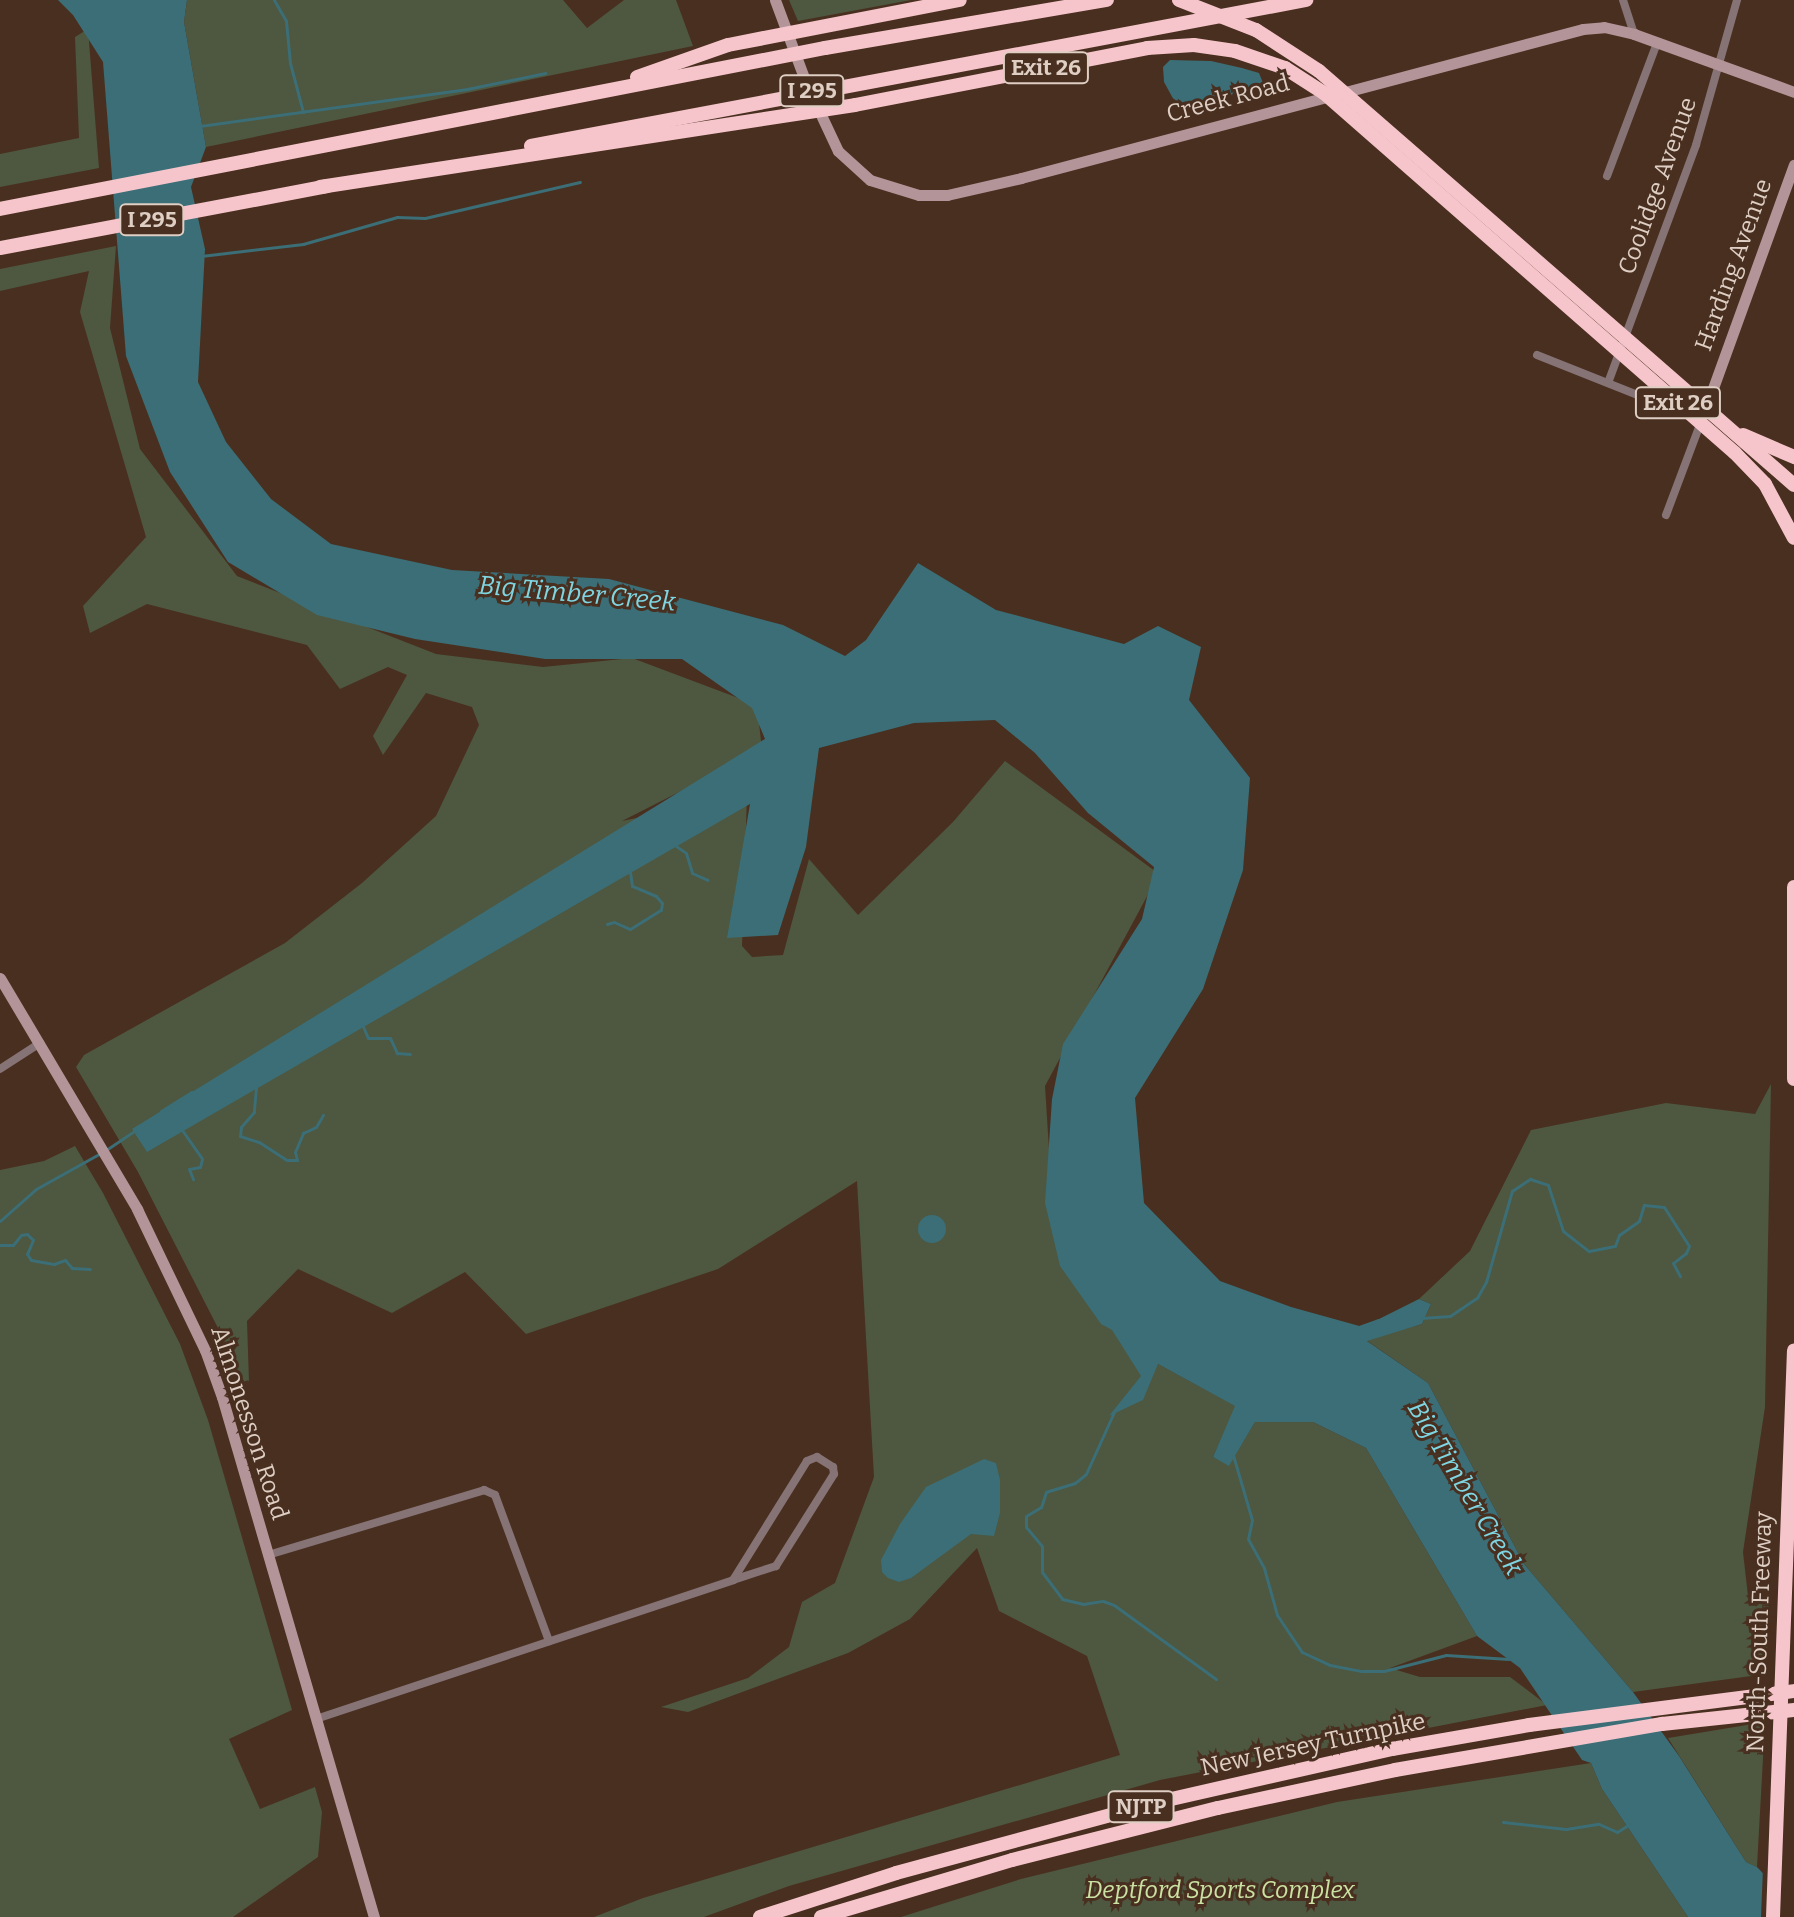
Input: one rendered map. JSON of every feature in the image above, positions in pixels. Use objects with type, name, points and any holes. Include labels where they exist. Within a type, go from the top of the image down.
[{"type":"highway","points":[[568,97],[728,45],[960,0]]},
{"type":"highway","name":"I 295","points":[[0,209],[905,33],[1107,0]]},
{"type":"highway","points":[[1179,0],[1229,18],[1281,45],[1326,76],[1794,485]]},
{"type":"highway","name":"I 295","points":[[0,248],[1306,0]]},
{"type":"highway","name":"Exit 26","points":[[320,187],[855,105],[1159,47],[1194,45],[1235,51],[1268,61],[1299,76],[1366,130],[1750,467],[1779,506],[1794,538]]},
{"type":"highway","points":[[1701,420],[1761,441],[1794,457]]},
{"type":"highway","points":[[1761,441],[1794,447]]},
{"type":"highway","points":[[1794,887],[1794,1079]]},
{"type":"highway","name":"North-South Freeway","points":[[1773,1917],[1794,1350]]},
{"type":"highway","name":"New Jersey Turnpike","points":[[760,1917],[896,1873],[1167,1800],[1392,1749],[1529,1725],[1794,1691]]},
{"type":"highway","name":"New Jersey Turnpike","points":[[821,1917],[1012,1860],[1218,1808],[1395,1770],[1662,1724],[1794,1710]]},
{"type":"main road","name":"Creek Road","points":[[777,6],[827,131],[844,158],[870,180],[908,194],[947,195],[1583,29],[1604,27],[1634,34],[1794,92]]},
{"type":"main road","name":"Harding Avenue","points":[[1701,420],[1794,165]]},
{"type":"main road","name":"Almonesson Road","points":[[0,978],[100,1143],[168,1268],[205,1350],[374,1917]]},
{"type":"street","points":[[1623,0],[1634,34]]},
{"type":"street","name":"Coolidge Avenue","points":[[1608,383],[1696,145],[1721,66],[1737,0]]},
{"type":"street","points":[[1607,176],[1657,43]]},
{"type":"street","points":[[1537,355],[1701,420]]},
{"type":"street","name":"Harding Avenue","points":[[1666,515],[1701,420]]},
{"type":"street","points":[[0,1069],[40,1043]]},
{"type":"street","points":[[316,1719],[776,1566],[834,1474],[833,1467],[817,1457],[807,1461],[733,1580]]},
{"type":"street","points":[[268,1555],[484,1490],[495,1495],[549,1641]]},
{"type":"green space","points":[[187,0],[563,0],[587,28],[624,0],[676,0],[693,46],[206,147],[184,22]]},
{"type":"green space","points":[[789,0],[911,0],[798,21]]},
{"type":"green space","points":[[88,29],[99,168],[0,187],[0,154],[79,138],[75,37]]},
{"type":"green space","points":[[116,246],[110,328],[140,449],[237,576],[436,654],[543,667],[632,658],[757,705],[762,750],[622,821],[747,795],[742,946],[752,957],[783,955],[809,859],[858,915],[953,822],[1005,761],[1159,874],[1045,1086],[1054,1228],[1142,1376],[1158,1364],[1236,1406],[1213,1457],[1229,1465],[1255,1422],[1313,1422],[1366,1448],[1477,1636],[1390,1668],[1420,1677],[1510,1677],[1547,1705],[1160,1780],[789,1886],[704,1917],[594,1917],[643,1898],[1120,1755],[1087,1656],[999,1611],[977,1548],[910,1619],[848,1653],[688,1712],[661,1707],[748,1678],[789,1647],[802,1602],[835,1583],[874,1477],[857,1181],[718,1269],[526,1334],[465,1272],[392,1313],[298,1269],[247,1321],[249,1381],[239,1386],[218,1328],[138,1172],[76,1067],[84,1055],[285,943],[362,883],[436,816],[479,725],[472,707],[426,693],[383,755],[373,736],[407,675],[388,667],[340,689],[307,645],[147,604],[90,633],[83,606],[146,537],[80,312],[89,271],[0,291],[0,269]]},
{"type":"green space","points":[[1771,1084],[1765,1407],[1743,1552],[1749,1605],[1769,1603],[1766,1674],[1633,1692],[1524,1564],[1428,1383],[1366,1340],[1422,1324],[1431,1304],[1419,1299],[1470,1251],[1531,1130],[1666,1103],[1755,1114]]},
{"type":"green space","points":[[75,1146],[103,1193],[180,1344],[208,1420],[292,1710],[229,1739],[260,1809],[315,1787],[322,1812],[318,1857],[233,1917],[0,1917],[0,1170],[44,1161]]},
{"type":"green space","points":[[1765,1722],[1757,1867],[1746,1862],[1668,1738]]},
{"type":"green space","name":"Deptford Sports Complex","points":[[1591,1763],[1602,1789],[1688,1917],[901,1917],[1021,1879],[1337,1802]]},
{"type":"water","name":"Big Timber Creek","points":[[58,0],[187,0],[184,22],[206,147],[191,187],[205,249],[198,382],[226,442],[271,499],[331,544],[452,570],[609,579],[783,625],[845,656],[866,640],[918,563],[996,610],[1124,644],[1158,626],[1201,647],[1189,700],[1250,778],[1243,870],[1203,989],[1135,1098],[1144,1203],[1220,1281],[1291,1307],[1363,1327],[1419,1299],[1431,1304],[1422,1324],[1367,1341],[1428,1383],[1524,1564],[1633,1692],[1679,1756],[1746,1862],[1757,1867],[1794,1906],[1794,1917],[1688,1917],[1602,1789],[1591,1763],[1582,1760],[1520,1668],[1477,1636],[1366,1448],[1313,1422],[1255,1422],[1229,1466],[1213,1457],[1235,1406],[1158,1364],[1143,1400],[1109,1416],[1141,1376],[1112,1330],[1101,1324],[1060,1266],[1045,1203],[1052,1099],[1063,1044],[1142,919],[1154,867],[1088,813],[1035,753],[995,720],[914,723],[819,748],[806,847],[778,935],[727,938],[750,804],[147,1152],[132,1129],[765,739],[752,708],[682,659],[545,659],[415,639],[317,615],[228,562],[170,472],[126,356],[103,62],[73,15]]},
{"type":"water","points":[[1170,60],[1211,61],[1242,68],[1259,73],[1263,83],[1225,97],[1176,104],[1164,82],[1163,67]]},
{"type":"water","points":[[932,1215],[942,1219],[946,1229],[942,1239],[932,1243],[922,1239],[918,1229],[922,1219]]},
{"type":"water","points":[[984,1459],[996,1463],[1000,1480],[1000,1513],[994,1536],[971,1534],[911,1578],[899,1582],[888,1578],[882,1572],[881,1560],[900,1524],[926,1487]]},
{"type":"pier","points":[[1763,1868],[1794,1900],[1794,1917],[1761,1917]]},
{"type":"waterway","points":[[274,0],[286,21],[290,63],[303,112]]},
{"type":"waterway","points":[[200,126],[467,89],[545,73]]},
{"type":"waterway","points":[[201,256],[303,244],[397,217],[425,218],[580,182]]},
{"type":"waterway","points":[[676,846],[686,853],[692,873],[708,880]]},
{"type":"waterway","points":[[607,924],[614,922],[630,929],[661,910],[662,903],[656,896],[632,886],[630,871]]},
{"type":"waterway","points":[[362,1024],[368,1038],[390,1038],[397,1053],[410,1054]]},
{"type":"waterway","points":[[256,1087],[254,1112],[241,1127],[240,1136],[259,1142],[287,1160],[297,1160],[295,1152],[303,1133],[316,1127],[323,1115]]},
{"type":"waterway","points":[[161,1111],[192,1092]]},
{"type":"waterway","points":[[106,1150],[136,1130]]},
{"type":"waterway","points":[[182,1130],[202,1159],[200,1167],[189,1169],[193,1179]]},
{"type":"waterway","points":[[0,1221],[36,1189],[99,1154]]},
{"type":"waterway","points":[[1421,1318],[1450,1316],[1477,1298],[1486,1282],[1512,1191],[1530,1179],[1548,1185],[1563,1231],[1589,1251],[1615,1246],[1619,1235],[1639,1221],[1644,1205],[1664,1207],[1689,1246],[1686,1253],[1673,1263],[1680,1276]]},
{"type":"waterway","points":[[0,1245],[13,1245],[21,1235],[27,1234],[33,1240],[27,1254],[31,1260],[54,1264],[65,1260],[72,1268],[90,1269]]},
{"type":"waterway","points":[[1359,1327],[1378,1320]]},
{"type":"waterway","points":[[1114,1412],[1086,1474],[1075,1483],[1046,1492],[1041,1507],[1026,1516],[1026,1527],[1042,1546],[1042,1572],[1062,1599],[1083,1604],[1103,1601],[1114,1605],[1216,1679]]},
{"type":"waterway","points":[[1233,1455],[1252,1520],[1248,1539],[1264,1568],[1277,1615],[1302,1652],[1330,1665],[1361,1671],[1384,1671],[1446,1655],[1509,1659]]},
{"type":"waterway","points":[[1503,1822],[1566,1829],[1599,1824],[1617,1832],[1630,1824]]}]
